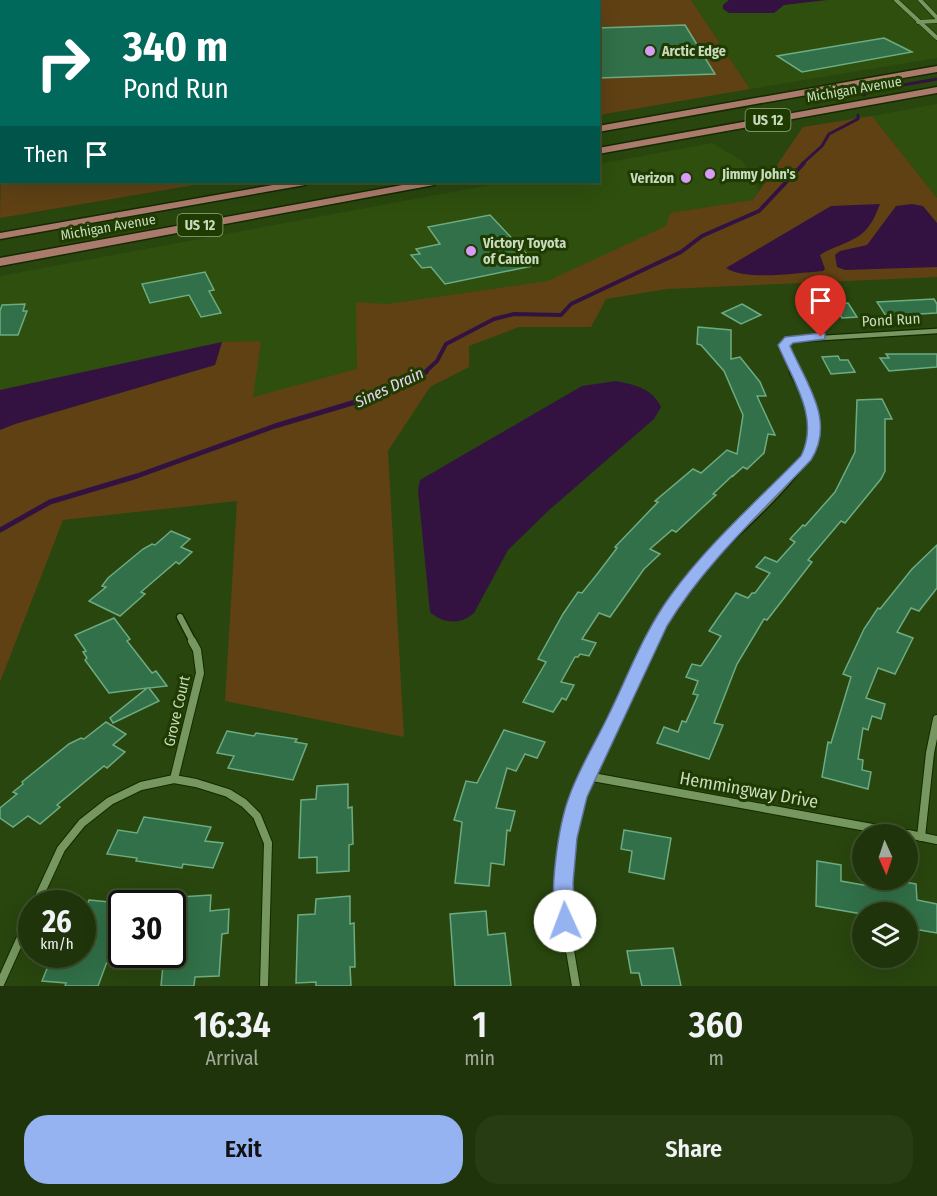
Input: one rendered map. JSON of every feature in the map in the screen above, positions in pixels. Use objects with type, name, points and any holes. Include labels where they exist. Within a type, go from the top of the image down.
[{"type":"main road","name":"Michigan Avenue","points":[[600,129],[937,69]]},
{"type":"main road","name":"Michigan Avenue","points":[[600,151],[937,90]]},
{"type":"main road","points":[[611,127],[606,137],[616,147]]},
{"type":"main road","name":"Michigan Avenue","points":[[0,236],[299,183]]},
{"type":"main road","name":"Michigan Avenue","points":[[0,262],[413,184]]},
{"type":"street","points":[[896,0],[937,38]]},
{"type":"street","points":[[920,0],[937,19]]},
{"type":"street","points":[[918,22],[937,19]]},
{"type":"street","name":"Pond Run","points":[[576,986],[565,921],[564,883],[568,838],[578,797],[587,776],[660,626],[676,599],[711,556],[800,466],[813,445],[816,429],[814,414],[784,350],[785,343],[797,338],[937,331]]},
{"type":"street","name":"Grove Court","points":[[174,779],[200,673],[197,650],[180,617]]},
{"type":"street","points":[[921,837],[930,753],[937,719]]},
{"type":"street","name":"Hemmingway Drive","points":[[587,776],[852,824]]},
{"type":"street","points":[[42,890],[62,848],[85,821],[99,809],[138,786],[174,779],[226,792],[241,800],[254,811],[265,831],[268,843],[264,986]]},
{"type":"street","name":"Hemmingway Drive","points":[[918,836],[937,840]]},
{"type":"street","points":[[0,984],[18,944]]},
{"type":"shaded area","points":[[600,0],[691,0],[750,89],[600,115]]},
{"type":"shaded area","points":[[691,0],[937,0],[937,58],[750,89]]},
{"type":"shaded area","points":[[729,0],[827,0],[784,5],[774,13],[729,13],[723,9],[723,5]]},
{"type":"shaded area","points":[[937,104],[937,198],[872,116]]},
{"type":"shaded area","points":[[872,116],[937,198],[937,277],[667,289],[606,299],[591,327],[519,327],[469,346],[469,367],[430,387],[388,451],[404,737],[225,701],[237,501],[63,520],[0,682],[0,430],[215,365],[222,342],[261,341],[253,397],[357,369],[356,302],[387,304],[548,281],[666,226],[670,213],[753,200],[803,127]]},
{"type":"shaded area","points":[[712,143],[743,161],[766,204],[390,374],[0,479],[0,276],[501,183],[600,183],[600,164]]},
{"type":"shaded area","points":[[1,183],[206,183],[0,218]]},
{"type":"shaded area","points":[[880,204],[872,221],[859,236],[820,255],[825,269],[823,271],[759,275],[735,272],[726,268],[831,206]]},
{"type":"shaded area","points":[[912,204],[923,206],[937,223],[937,267],[845,270],[837,267],[835,255],[840,251],[867,245],[896,206]]},
{"type":"shaded area","points":[[222,342],[215,365],[0,430],[0,390]]},
{"type":"shaded area","points":[[616,381],[636,386],[653,395],[661,407],[654,419],[548,511],[508,550],[474,613],[463,620],[452,622],[435,616],[430,612],[418,490],[420,480],[582,386]]},
{"type":"building","name":"Arctic Edge","points":[[685,25],[715,74],[600,78],[600,28]]},
{"type":"building","points":[[884,38],[912,52],[802,72],[777,56]]},
{"type":"building","name":"Victory Toyota of Canton","points":[[490,215],[537,265],[445,284],[431,267],[422,268],[411,255],[420,254],[416,249],[440,244],[428,227]]},
{"type":"building","points":[[205,272],[214,290],[209,291],[221,313],[201,317],[189,295],[150,303],[142,284]]},
{"type":"building","points":[[934,299],[937,304],[937,313],[886,316],[877,302]]},
{"type":"building","points":[[848,303],[857,317],[842,318],[833,304]]},
{"type":"building","points":[[25,304],[23,311],[27,311],[18,335],[0,335],[2,305]]},
{"type":"building","points":[[742,304],[761,315],[741,324],[722,313]]},
{"type":"building","points":[[698,327],[731,330],[731,359],[740,357],[760,382],[766,396],[757,396],[775,435],[768,434],[764,453],[747,469],[743,467],[732,477],[733,475],[713,494],[716,495],[676,532],[672,530],[650,549],[660,554],[644,569],[610,617],[599,613],[582,639],[596,643],[589,656],[580,654],[575,657],[561,682],[574,685],[566,700],[562,698],[553,712],[523,702],[546,662],[538,659],[563,614],[578,592],[582,593],[598,573],[617,548],[615,547],[658,502],[655,501],[693,469],[701,473],[727,450],[737,454],[743,415],[724,371],[701,345],[697,344]]},
{"type":"building","points":[[886,354],[937,354],[937,367],[889,371],[880,358],[889,358]]},
{"type":"building","points":[[838,356],[840,360],[848,360],[855,372],[831,374],[822,357]]},
{"type":"building","points":[[882,399],[892,419],[885,419],[885,471],[845,523],[841,521],[808,560],[812,562],[767,620],[764,619],[737,664],[714,723],[723,725],[709,759],[657,743],[664,727],[678,732],[682,721],[686,722],[698,695],[693,694],[698,681],[686,677],[692,664],[701,666],[721,636],[709,631],[718,618],[736,593],[748,598],[755,593],[770,573],[756,567],[765,557],[777,562],[795,542],[790,539],[803,525],[805,526],[835,492],[855,452],[857,400]]},
{"type":"building","points":[[171,531],[190,539],[181,547],[192,552],[179,564],[176,562],[141,592],[145,594],[120,616],[89,601],[106,587],[102,586],[108,578],[143,549],[152,544],[155,545]]},
{"type":"building","points":[[937,545],[937,588],[919,611],[911,608],[897,632],[913,638],[895,674],[878,668],[866,698],[885,704],[881,719],[872,716],[868,730],[863,728],[858,759],[863,760],[862,770],[871,772],[868,789],[822,777],[828,742],[831,743],[851,677],[843,674],[864,629],[878,608],[880,609],[912,569]]},
{"type":"building","points":[[114,618],[130,639],[127,641],[152,673],[156,671],[167,686],[149,688],[159,701],[113,723],[110,718],[147,688],[109,693],[85,660],[87,658],[83,652],[86,651],[75,635]]},
{"type":"building","points":[[106,722],[126,734],[113,745],[125,752],[107,768],[104,766],[57,805],[60,807],[40,824],[28,816],[13,827],[0,818],[0,808],[17,794],[13,792],[23,784],[22,782],[69,744],[81,738],[84,739]]},
{"type":"building","points":[[504,730],[545,742],[537,758],[525,754],[516,771],[507,768],[496,808],[515,811],[510,831],[507,830],[504,865],[491,863],[489,886],[455,883],[462,822],[454,820],[466,781],[477,783]]},
{"type":"building","points":[[227,731],[254,736],[256,733],[297,739],[295,742],[307,744],[293,780],[228,768],[234,756],[217,753]]},
{"type":"building","points":[[348,784],[348,808],[352,807],[353,844],[349,845],[349,871],[317,873],[317,857],[299,858],[301,800],[316,799],[317,786]]},
{"type":"building","points":[[144,817],[211,827],[205,841],[223,843],[213,868],[183,864],[182,868],[107,854],[118,830],[137,833]]},
{"type":"building","points":[[624,830],[671,838],[664,879],[629,872],[632,851],[621,849]]},
{"type":"building","points":[[817,861],[841,865],[841,881],[852,883],[852,890],[916,890],[917,900],[937,904],[937,933],[918,930],[918,902],[852,902],[852,912],[816,906]]},
{"type":"building","points":[[211,895],[210,911],[229,909],[228,933],[222,934],[219,976],[195,977],[194,986],[161,986],[163,968],[186,968],[186,897]]},
{"type":"building","points":[[350,896],[350,924],[354,923],[355,967],[350,967],[351,986],[316,986],[316,982],[296,983],[298,915],[315,914],[316,899]]},
{"type":"building","points":[[96,901],[108,902],[108,959],[98,986],[65,986],[66,983],[42,981],[47,968],[96,968]]},
{"type":"building","points":[[486,911],[488,935],[505,933],[511,986],[455,986],[450,914]]},
{"type":"building","points":[[673,948],[681,986],[642,986],[639,973],[631,973],[627,951]]},
{"type":"waterway","name":"Sines Drain","points":[[864,95],[869,91],[937,79]]},
{"type":"waterway","name":"Sines Drain","points":[[802,164],[822,146],[829,134],[858,119],[858,115]]},
{"type":"waterway","name":"Sines Drain","points":[[424,373],[437,361],[446,344],[494,319],[514,314],[561,315],[571,304],[681,252],[702,236],[759,211],[804,163]]},
{"type":"waterway","name":"Sines Drain","points":[[0,530],[50,502],[137,476],[275,426],[369,398],[424,373]]},
{"type":"place","name":"Arctic Edge","points":[[650,51]]},
{"type":"place","name":"Jimmy John's","points":[[710,174]]},
{"type":"place","name":"Verizon","points":[[686,178]]},
{"type":"place","name":"Victory Toyota of Canton","points":[[471,251]]},
{"type":"route","points":[[565,921],[564,883],[568,838],[578,797],[660,626],[676,599],[711,556],[807,457],[813,445],[816,429],[814,414],[783,345],[797,338],[821,337]]}]
